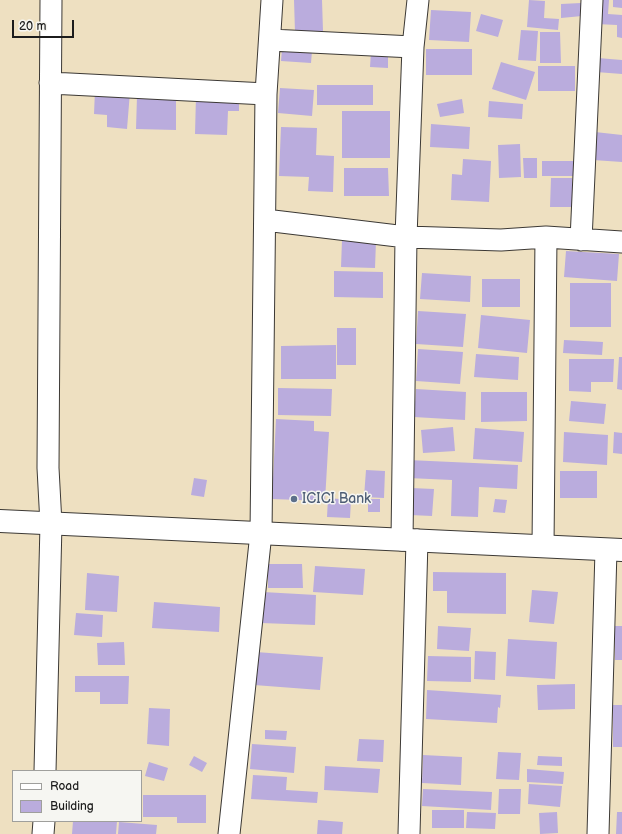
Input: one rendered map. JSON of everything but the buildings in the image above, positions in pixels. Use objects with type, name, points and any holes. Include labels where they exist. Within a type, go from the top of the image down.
[{"type":"main road","points":[[0,521],[614,550]]},
{"type":"street","points":[[45,770],[51,524],[48,468],[51,0]]},
{"type":"street","points":[[228,834],[261,533],[266,94],[272,0]]},
{"type":"street","points":[[409,834],[410,540],[406,237],[413,47],[418,0]]},
{"type":"street","points":[[581,240],[592,0]]},
{"type":"street","points":[[270,40],[413,47]]},
{"type":"street","points":[[50,83],[266,94]]},
{"type":"street","points":[[265,220],[406,237],[501,240],[546,237],[622,242]]},
{"type":"street","points":[[544,546],[546,237]]},
{"type":"street","points":[[598,834],[614,550]]},
{"type":"street","points":[[43,834],[44,822]]},
{"type":"place","name":"ICICI Bank","points":[[294,499]]}]
